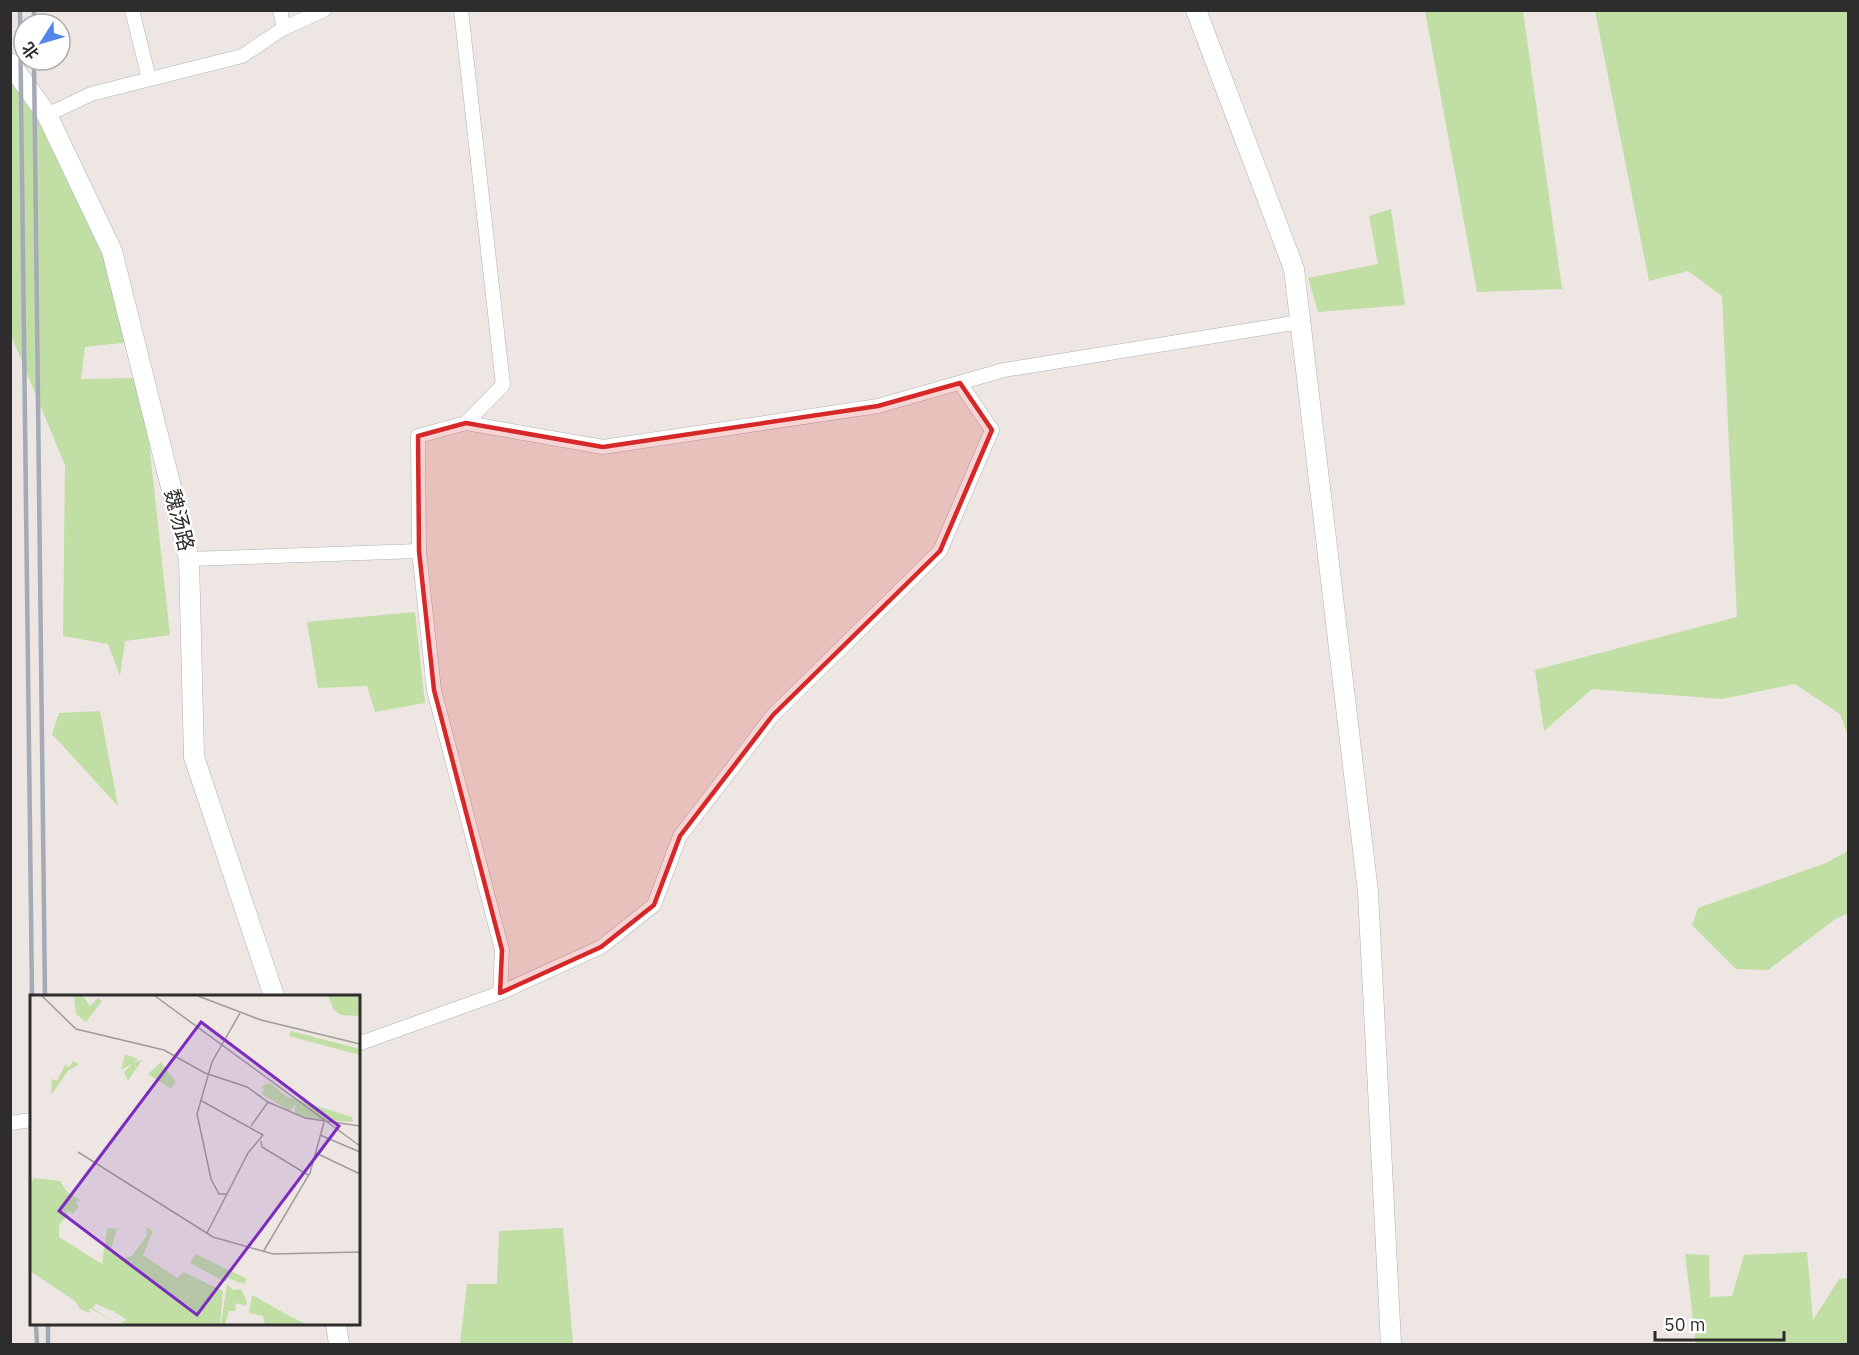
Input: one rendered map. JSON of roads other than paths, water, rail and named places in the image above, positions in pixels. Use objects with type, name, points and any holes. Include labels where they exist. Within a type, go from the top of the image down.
[{"type":"main road","points":[[1196,10],[1294,269],[1368,892],[1391,1344]]},
{"type":"main road","name":"魏汤路","points":[[10,63],[47,115],[111,251],[189,559],[194,757],[274,995]]},
{"type":"main road","points":[[336,1325],[339,1344]]},
{"type":"street","points":[[132,10],[149,79]]},
{"type":"street","points":[[280,10],[284,28]]},
{"type":"street","points":[[47,115],[91,94],[242,56],[284,28],[324,10]]},
{"type":"street","points":[[461,10],[503,385],[466,423]]},
{"type":"street","points":[[500,993],[502,950],[434,690],[419,551],[418,436],[466,423],[603,447],[878,406],[1004,370],[1300,322]]},
{"type":"street","points":[[360,1043],[500,993],[601,947],[654,905],[680,836],[773,715],[940,550],[992,430],[960,383]]},
{"type":"street","points":[[189,559],[419,551]]},
{"type":"street","points":[[10,1123],[30,1120]]},
{"type":"railway","points":[[20,10],[32,995]]},
{"type":"railway","points":[[34,72],[45,995]]},
{"type":"railway","points":[[36,1325],[37,1344]]},
{"type":"railway","points":[[48,1325],[48,1344]]}]
